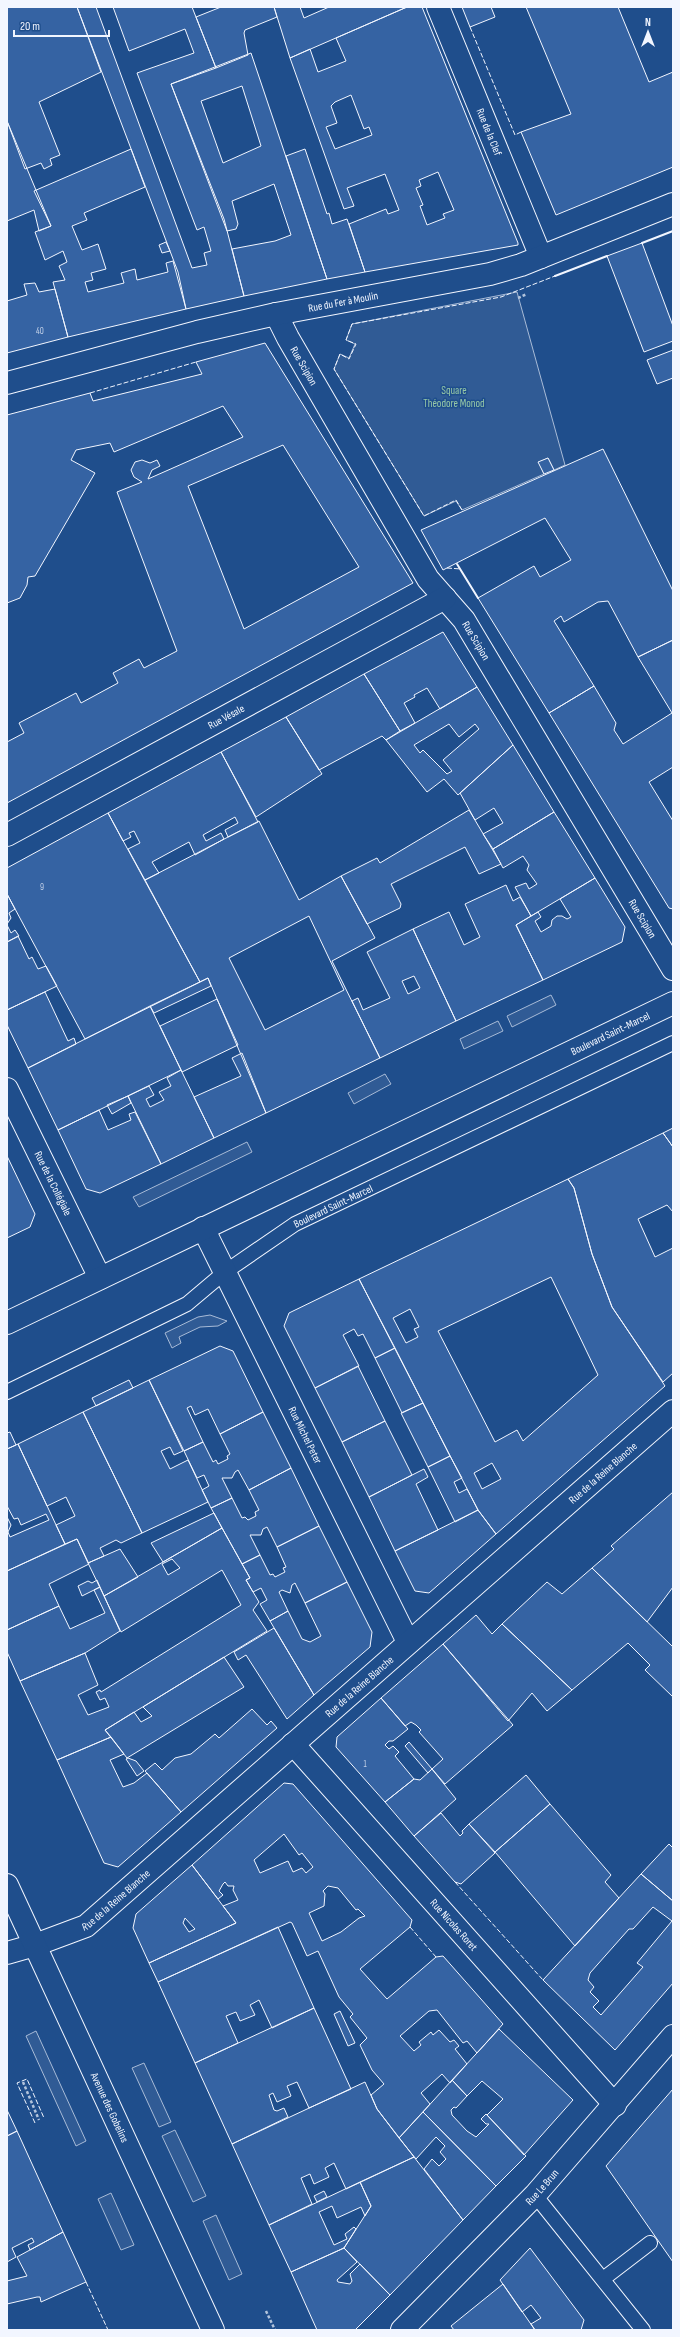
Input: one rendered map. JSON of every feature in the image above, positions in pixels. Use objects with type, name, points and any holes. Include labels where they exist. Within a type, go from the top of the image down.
[{"type":"street","name":"Rue de la Clef","points":[[438,7],[541,257]]},
{"type":"street","name":"Rue du Fer à Moulin","points":[[7,384],[197,332],[276,314],[470,279],[541,257],[673,204]]},
{"type":"street","name":"Rue Scipion","points":[[276,314],[288,338],[428,579],[464,620],[673,969]]},
{"type":"street","name":"Rue Vésale","points":[[7,834],[444,598]]},
{"type":"street","name":"Boulevard Saint-Marcel","points":[[7,1323],[673,1003]]},
{"type":"street","name":"Rue de la Collégiale","points":[[7,1089],[100,1278]]},
{"type":"street","name":"Rue Michel Peter","points":[[203,1228],[408,1642]]},
{"type":"street","name":"Rue de la Reine Blanche","points":[[7,1953],[36,1945],[86,1926],[673,1411]]},
{"type":"street","name":"Rue Nicolas Roret","points":[[293,1744],[615,2105]]},
{"type":"street","name":"Avenue des Gobelins","points":[[7,1884],[213,2330]]},
{"type":"street","name":"Rue Le Brun","points":[[402,2330],[535,2195],[615,2105],[673,2036]]},
{"type":"lane","name":"Boulevard Saint-Marcel","points":[[7,1392],[187,1304],[226,1272],[294,1224],[673,1043]]},
{"type":"lane","points":[[535,2195],[643,2330]]},
{"type":"lane","points":[[603,2279],[650,2243]]},
{"type":"path","points":[[23,2082],[39,2120]]},
{"type":"path","points":[[266,2311],[274,2330]]},
{"type":"green space","name":"Square Théodore Monod","points":[[517,292],[565,465],[554,470],[548,458],[539,462],[544,474],[462,510],[456,501],[424,516],[334,369],[340,354],[349,358],[355,344],[346,340],[352,324]]},
{"type":"green space","points":[[551,995],[556,1005],[512,1027],[507,1016]]},
{"type":"green space","points":[[498,1021],[503,1031],[464,1049],[460,1039]]},
{"type":"green space","points":[[385,1074],[391,1084],[354,1104],[348,1093]]},
{"type":"green space","points":[[247,1142],[252,1152],[139,1207],[133,1197]]},
{"type":"green space","points":[[210,1315],[227,1321],[218,1326],[200,1327],[179,1337],[181,1343],[172,1348],[165,1333],[198,1317]]},
{"type":"green space","points":[[36,2031],[86,2141],[76,2146],[26,2036]]},
{"type":"green space","points":[[144,2063],[171,2122],[159,2127],[132,2068]]},
{"type":"green space","points":[[175,2130],[206,2196],[193,2202],[162,2136]]},
{"type":"green space","points":[[111,2193],[134,2245],[121,2250],[98,2199]]},
{"type":"green space","points":[[216,2215],[242,2274],[229,2280],[203,2221]]},
{"type":"building","points":[[7,7],[77,7],[101,72],[39,102],[60,155],[50,159],[52,165],[44,169],[41,163],[25,169],[7,121]]},
{"type":"building","points":[[77,7],[96,7],[192,268],[207,265],[204,253],[211,251],[204,227],[197,230],[137,73],[194,53],[185,29],[129,51],[113,7],[192,7],[216,68],[171,84],[224,219],[244,296],[186,309],[178,272]]},
{"type":"building","points":[[221,7],[274,7],[277,17],[245,30],[244,33],[248,55],[216,68],[196,17]]},
{"type":"building","points":[[274,7],[300,7],[304,18],[329,7],[407,7],[290,58]]},
{"type":"building","points":[[407,7],[422,7],[518,245],[365,272],[349,224],[386,209],[388,214],[399,210],[385,174],[347,188],[354,206],[344,209],[290,58],[310,49],[318,72],[346,61],[336,38]],"holes":[[[351,95],[364,129],[369,127],[372,135],[335,149],[326,127],[337,123],[331,106],[335,102]],[[438,172],[454,210],[443,214],[445,218],[427,225],[420,206],[423,205],[416,188],[421,186],[419,180]]]},
{"type":"building","points":[[462,7],[491,7],[495,17],[470,27]]},
{"type":"building","points":[[526,7],[618,7],[649,82],[673,72],[673,167],[556,215],[521,132],[571,114]]},
{"type":"building","points":[[251,53],[327,279],[244,296],[232,249],[275,241],[291,235],[274,184],[232,201],[238,224],[236,229],[227,231],[171,84]],"holes":[[[242,86],[261,146],[223,163],[201,101]]]},
{"type":"building","points":[[7,121],[51,226],[39,231],[34,210],[7,221]]},
{"type":"building","points":[[131,149],[145,187],[84,213],[87,220],[72,226],[82,250],[98,244],[106,269],[91,273],[93,280],[85,282],[88,292],[124,283],[121,273],[135,269],[137,280],[168,272],[166,263],[173,261],[186,309],[68,337],[53,282],[65,280],[59,266],[67,262],[63,251],[45,260],[35,232],[51,226],[34,191]]},
{"type":"building","points":[[305,149],[327,214],[329,213],[332,224],[347,219],[365,272],[327,279],[286,156]]},
{"type":"building","points":[[166,242],[170,251],[162,253],[159,245]]},
{"type":"building","points":[[642,243],[673,326],[673,341],[644,352],[607,256]]},
{"type":"building","points":[[35,283],[39,292],[55,289],[68,337],[7,353],[7,301],[27,295],[24,284]]},
{"type":"building","points":[[265,343],[413,583],[7,803],[7,742],[24,733],[19,723],[76,693],[81,703],[118,683],[113,673],[139,659],[144,668],[177,651],[117,492],[142,482],[134,477],[131,470],[135,462],[142,460],[150,463],[157,460],[160,466],[152,470],[148,479],[243,437],[223,406],[114,452],[110,443],[76,450],[71,460],[95,473],[35,576],[28,577],[27,585],[20,598],[7,603],[7,415],[90,393],[93,401],[202,374],[196,362]],"holes":[[[283,445],[359,567],[244,629],[188,486]]]},
{"type":"building","points":[[673,350],[673,378],[657,384],[647,360]]},
{"type":"building","points":[[603,449],[673,591],[673,640],[638,657],[608,601],[598,602],[564,622],[561,616],[554,621],[594,686],[549,713],[478,598],[534,566],[540,577],[571,560],[545,518],[443,570],[421,530]]},
{"type":"building","points":[[548,458],[554,470],[544,474],[538,462]]},
{"type":"building","points":[[443,632],[477,687],[440,709],[427,688],[414,695],[415,697],[404,703],[415,723],[400,731],[364,674]]},
{"type":"building","points":[[673,640],[673,767],[649,782],[673,821],[673,909],[669,908],[549,713],[594,686],[616,723],[614,730],[623,744],[672,713],[638,657]]},
{"type":"building","points":[[364,674],[400,731],[386,740],[382,736],[319,770],[286,717]]},
{"type":"building","points":[[477,687],[513,745],[458,795],[444,779],[427,792],[386,740]],"holes":[[[449,724],[459,737],[475,724],[479,729],[443,760],[452,771],[447,774],[423,750],[420,753],[414,745]]]},
{"type":"building","points":[[286,717],[322,774],[256,817],[221,752]]},
{"type":"building","points":[[513,745],[554,812],[493,849],[483,834],[503,823],[494,808],[475,820],[460,793]]},
{"type":"building","points":[[221,752],[258,822],[228,837],[225,830],[238,823],[235,817],[203,835],[206,841],[221,833],[224,839],[195,855],[189,842],[152,862],[159,873],[145,880],[128,849],[140,843],[134,831],[129,833],[131,837],[123,841],[108,813]]},
{"type":"building","points":[[469,810],[501,864],[479,874],[465,847],[391,884],[401,904],[400,908],[367,924],[341,876],[377,858],[380,863]]},
{"type":"building","points":[[554,812],[595,878],[531,916],[515,887],[526,883],[529,889],[537,884],[527,870],[529,865],[523,856],[503,868],[493,849]]},
{"type":"building","points":[[108,813],[200,982],[85,1039],[7,894],[7,868]]},
{"type":"building","points":[[259,821],[299,900],[341,876],[375,938],[332,961],[380,1058],[266,1113],[208,978],[200,982],[145,880]],"holes":[[[309,916],[344,990],[265,1030],[229,958]]]},
{"type":"building","points":[[595,878],[625,927],[622,942],[543,980],[516,925],[538,912],[541,917],[535,921],[541,932],[551,926],[552,920],[557,916],[562,916],[567,919],[571,917],[560,899]]},
{"type":"building","points":[[506,885],[513,901],[520,897],[531,916],[516,925],[543,980],[456,1021],[413,929],[449,912],[464,945],[480,937],[465,904]]},
{"type":"building","points":[[7,894],[15,909],[9,913],[11,918],[7,924]]},
{"type":"building","points":[[7,925],[11,933],[15,930],[19,936],[7,942]]},
{"type":"building","points":[[413,929],[456,1021],[380,1058],[352,1001],[358,998],[363,1010],[390,998],[367,952]],"holes":[[[414,976],[420,988],[408,994],[402,981]]]},
{"type":"building","points":[[18,936],[29,959],[32,957],[38,969],[46,966],[57,986],[7,1010],[7,942]]},
{"type":"building","points":[[208,978],[211,986],[154,1013],[150,1006]]},
{"type":"building","points":[[45,992],[68,1041],[74,1038],[76,1044],[28,1068],[7,1025],[7,1010]]},
{"type":"building","points":[[217,999],[238,1045],[182,1072],[160,1026]]},
{"type":"building","points":[[150,1006],[181,1070],[58,1130],[28,1068]]},
{"type":"building","points":[[242,1053],[266,1113],[214,1138],[194,1097],[241,1076],[232,1058]]},
{"type":"building","points":[[181,1070],[214,1138],[161,1164],[128,1096],[149,1086],[154,1095],[146,1099],[150,1107],[164,1100],[159,1092],[171,1086],[167,1078]]},
{"type":"building","points":[[128,1096],[131,1103],[112,1114],[107,1105]]},
{"type":"building","points":[[99,1110],[108,1130],[131,1120],[129,1114],[135,1112],[161,1164],[100,1193],[86,1189],[58,1130]]},
{"type":"building","points":[[673,1128],[673,1147],[663,1133]]},
{"type":"building","points":[[663,1133],[673,1147],[673,1212],[667,1205],[638,1219],[655,1257],[673,1248],[673,1373],[663,1382],[612,1307],[592,1254],[574,1188],[568,1179]]},
{"type":"building","points":[[7,1156],[35,1214],[30,1227],[7,1238]]},
{"type":"building","points":[[568,1179],[574,1188],[592,1254],[612,1307],[665,1386],[496,1534],[478,1510],[359,1279]],"holes":[[[551,1277],[598,1375],[523,1441],[517,1430],[495,1442],[438,1331]],[[410,1309],[419,1327],[414,1329],[418,1337],[406,1343],[393,1318]],[[492,1463],[501,1479],[482,1489],[474,1473]]]},
{"type":"building","points":[[359,1279],[395,1348],[375,1358],[363,1334],[358,1336],[354,1329],[343,1335],[359,1366],[315,1388],[284,1326],[289,1313]]},
{"type":"building","points":[[220,1346],[233,1351],[263,1412],[220,1434],[208,1409],[195,1415],[191,1406],[187,1408],[203,1442],[184,1451],[149,1380]]},
{"type":"building","points":[[395,1348],[423,1403],[402,1413],[375,1358]]},
{"type":"building","points":[[358,1366],[385,1421],[342,1442],[315,1388]]},
{"type":"building","points":[[129,1380],[133,1388],[96,1406],[92,1398]]},
{"type":"building","points":[[149,1380],[183,1451],[174,1455],[170,1447],[161,1451],[170,1469],[188,1460],[208,1502],[142,1533],[83,1412]]},
{"type":"building","points":[[423,1403],[450,1456],[428,1467],[401,1413]]},
{"type":"building","points":[[83,1412],[142,1533],[121,1543],[116,1540],[100,1548],[104,1556],[88,1563],[77,1539],[65,1544],[56,1525],[75,1516],[66,1497],[47,1506],[18,1444]]},
{"type":"building","points":[[263,1412],[291,1468],[249,1490],[238,1470],[232,1478],[222,1478],[232,1498],[211,1508],[202,1490],[209,1486],[204,1475],[197,1478],[184,1451],[203,1442],[213,1462],[216,1460],[218,1464],[228,1459],[227,1456],[230,1454],[220,1434]]},
{"type":"building","points":[[385,1421],[412,1475],[369,1497],[342,1442]]},
{"type":"building","points":[[10,1432],[16,1445],[7,1449],[7,1433]]},
{"type":"building","points":[[18,1444],[65,1544],[7,1571],[7,1517],[11,1525],[8,1532],[10,1537],[49,1520],[46,1514],[21,1525],[18,1518],[14,1519],[7,1506],[7,1449]]},
{"type":"building","points":[[450,1456],[462,1478],[454,1482],[459,1493],[467,1489],[478,1510],[455,1522],[428,1467]]},
{"type":"building","points":[[291,1468],[319,1526],[277,1547],[267,1527],[263,1529],[261,1535],[250,1535],[260,1555],[242,1564],[211,1508],[232,1498],[242,1518],[245,1517],[248,1520],[256,1516],[255,1512],[259,1510],[249,1490]]},
{"type":"building","points":[[424,1469],[428,1477],[416,1484],[438,1530],[395,1551],[369,1497]]},
{"type":"building","points":[[673,1492],[673,1587],[647,1622],[592,1568],[614,1549],[611,1546]]},
{"type":"building","points":[[478,1510],[496,1534],[429,1593],[415,1591],[395,1551]]},
{"type":"building","points":[[214,1513],[222,1528],[163,1562],[151,1543]]},
{"type":"building","points":[[319,1526],[347,1582],[305,1603],[295,1583],[292,1585],[290,1593],[282,1590],[279,1592],[288,1611],[270,1621],[260,1604],[267,1600],[261,1588],[253,1592],[246,1580],[250,1578],[242,1564],[260,1555],[270,1575],[273,1574],[275,1577],[285,1572],[283,1568],[286,1567],[277,1547]]},
{"type":"building","points":[[222,1528],[250,1578],[246,1580],[259,1602],[253,1610],[267,1631],[105,1730],[111,1737],[57,1760],[20,1681],[85,1653],[98,1685],[78,1695],[88,1715],[109,1707],[105,1698],[100,1700],[96,1692],[100,1690],[101,1692],[241,1605],[222,1570],[121,1632],[104,1596]],"holes":[[[172,1559],[180,1568],[168,1575],[162,1564]]]},
{"type":"building","points":[[77,1539],[89,1564],[49,1584],[59,1606],[7,1630],[7,1571]]},
{"type":"building","points":[[120,1549],[138,1577],[104,1596],[88,1563]]},
{"type":"building","points":[[592,1568],[673,1647],[673,1697],[645,1670],[650,1665],[628,1643],[572,1690],[502,1624],[547,1582],[562,1594]]},
{"type":"building","points":[[97,1580],[100,1587],[82,1596],[78,1586],[88,1581],[92,1583]]},
{"type":"building","points":[[347,1582],[372,1632],[370,1647],[314,1695],[270,1621],[288,1611],[302,1639],[310,1642],[321,1636],[305,1603]]},
{"type":"building","points":[[100,1587],[120,1631],[85,1653],[20,1681],[7,1652],[7,1630],[59,1606],[70,1629],[105,1613],[94,1590]]},
{"type":"building","points":[[476,1615],[492,1634],[502,1624],[572,1690],[547,1711],[532,1693],[508,1721],[443,1644]]},
{"type":"building","points":[[274,1628],[314,1695],[287,1719],[246,1655],[238,1660],[234,1652]]},
{"type":"building","points":[[443,1644],[513,1725],[445,1784],[432,1769],[443,1759],[419,1732],[421,1730],[416,1725],[411,1722],[405,1726],[381,1698]]},
{"type":"building","points":[[224,1657],[244,1687],[127,1758],[105,1730],[134,1712],[141,1722],[152,1716],[143,1707]]},
{"type":"building","points":[[381,1698],[408,1729],[393,1741],[389,1741],[385,1745],[389,1749],[393,1746],[399,1752],[395,1756],[414,1779],[385,1802],[336,1747],[337,1737]]},
{"type":"building","points":[[252,1709],[267,1725],[271,1721],[277,1728],[181,1812],[145,1771],[155,1763],[162,1770],[175,1758],[191,1754],[215,1734],[219,1738]]},
{"type":"building","points":[[111,1737],[124,1754],[110,1760],[123,1787],[134,1783],[147,1773],[181,1812],[118,1867],[104,1863],[57,1760]]},
{"type":"building","points":[[409,1742],[432,1769],[428,1773],[405,1746]]},
{"type":"building","points":[[128,1758],[136,1761],[144,1771],[137,1776],[126,1759]]},
{"type":"building","points":[[432,1769],[456,1799],[414,1836],[385,1802],[414,1779],[420,1780]]},
{"type":"building","points":[[526,1775],[550,1804],[495,1852],[469,1824]]},
{"type":"building","points":[[284,1783],[293,1784],[412,1920],[410,1927],[360,1969],[387,1999],[436,1957],[443,1956],[503,2024],[477,2053],[467,2041],[463,2043],[437,2010],[429,2011],[400,2036],[414,2051],[421,2045],[419,2042],[431,2032],[433,2035],[439,2030],[450,2042],[454,2040],[459,2046],[455,2049],[467,2064],[450,2083],[442,2074],[421,2093],[430,2104],[399,2138],[377,2109],[371,2095],[384,2084],[372,2070],[360,2045],[367,2038],[350,2017],[353,2014],[339,1997],[318,1951],[307,1956],[292,1923],[290,1922],[158,1982],[149,1963],[236,1923],[223,1906],[238,1900],[233,1890],[234,1886],[228,1886],[225,1882],[219,1891],[223,1895],[218,1899],[192,1865]],"holes":[[[284,1834],[299,1855],[302,1853],[313,1867],[306,1873],[302,1868],[293,1872],[288,1861],[260,1873],[254,1860]],[[328,1886],[338,1888],[356,1910],[358,1909],[365,1916],[359,1918],[341,1932],[322,1941],[309,1913],[324,1906],[325,1894],[323,1891]]]},
{"type":"building","points":[[550,1804],[611,1875],[605,1882],[619,1898],[575,1946],[495,1852]]},
{"type":"building","points":[[441,1813],[460,1836],[463,1833],[462,1831],[469,1824],[495,1853],[461,1884],[455,1882],[414,1836]]},
{"type":"building","points":[[669,1844],[673,1848],[673,1901],[641,1874]]},
{"type":"building","points":[[192,1865],[236,1923],[149,1963],[133,1928],[136,1914]],"holes":[[[185,1918],[195,1929],[189,1932],[183,1923]]]},
{"type":"building","points":[[641,1874],[673,1901],[673,1983],[615,2050],[543,1980]],"holes":[[[653,1907],[672,1921],[637,1963],[643,1967],[601,2015],[593,2007],[599,2001],[590,1992],[594,1987],[588,1980],[590,1973],[629,1929],[633,1929]]]},
{"type":"building","points":[[278,1927],[314,2008],[272,2028],[259,2000],[250,2005],[255,2015],[240,2021],[236,2012],[226,2016],[238,2043],[195,2063],[158,1982]]},
{"type":"building","points":[[314,2008],[351,2089],[309,2108],[297,2082],[287,2086],[291,2096],[277,2102],[273,2093],[269,2095],[274,2110],[277,2111],[284,2108],[288,2117],[232,2144],[195,2063]]},
{"type":"building","points":[[340,2011],[355,2043],[348,2046],[334,2014]]},
{"type":"building","points":[[499,2029],[573,2100],[524,2155],[487,2115],[503,2099],[482,2081],[467,2096],[452,2080]]},
{"type":"building","points":[[452,2080],[467,2096],[456,2108],[454,2107],[451,2110],[452,2115],[467,2131],[476,2137],[489,2124],[486,2124],[481,2119],[486,2114],[526,2156],[496,2186],[423,2112]]},
{"type":"building","points":[[365,2082],[377,2109],[414,2157],[346,2189],[334,2163],[325,2168],[329,2177],[314,2184],[310,2174],[301,2178],[312,2204],[269,2225],[232,2144]]},
{"type":"building","points":[[673,2089],[673,2262],[606,2166]]},
{"type":"building","points":[[7,2110],[17,2131],[7,2136]]},
{"type":"building","points":[[423,2112],[496,2186],[463,2220],[424,2169],[432,2159],[439,2166],[446,2159],[440,2152],[445,2146],[436,2137],[416,2159],[399,2138]]},
{"type":"building","points":[[17,2131],[63,2232],[30,2250],[28,2245],[34,2242],[32,2238],[12,2248],[16,2257],[7,2262],[7,2136]]},
{"type":"building","points":[[414,2157],[463,2220],[390,2295],[344,2248],[371,2206],[360,2182]]},
{"type":"building","points":[[360,2182],[371,2206],[365,2216],[361,2207],[337,2218],[332,2206],[319,2212],[334,2245],[347,2239],[345,2234],[354,2227],[356,2229],[344,2248],[291,2272],[269,2225]]},
{"type":"building","points":[[324,2191],[327,2197],[317,2202],[314,2196]]},
{"type":"building","points":[[63,2232],[86,2282],[41,2302],[40,2297],[37,2297],[7,2304],[7,2281],[27,2276],[17,2257]]},
{"type":"building","points":[[344,2248],[357,2262],[337,2280],[338,2282],[350,2284],[352,2281],[350,2274],[360,2264],[390,2295],[355,2330],[317,2330],[291,2272]]},
{"type":"building","points":[[530,2248],[584,2320],[581,2330],[535,2330],[531,2324],[541,2318],[531,2305],[522,2312],[500,2280]]},
{"type":"building","points":[[503,2284],[535,2330],[454,2330],[451,2326]]},
{"type":"fence","points":[[470,27],[515,135],[521,132]]},
{"type":"fence","points":[[462,510],[456,500],[424,516],[334,369],[340,354],[349,359],[356,344],[346,340],[352,324],[501,297],[555,276]]},
{"type":"fence","points":[[90,393],[196,362]]},
{"type":"fence","points":[[447,568],[461,569]]},
{"type":"fence","points":[[455,1882],[543,1980]]},
{"type":"fence","points":[[410,1927],[436,1957]]},
{"type":"fence","points":[[35,2123],[17,2083],[27,2079],[44,2118]]},
{"type":"fence","points":[[86,2282],[108,2330]]},
{"type":"wall","points":[[642,243],[673,231]]},
{"type":"wall","points":[[555,276],[607,256]]},
{"type":"wall","points":[[457,564],[478,598]]}]
